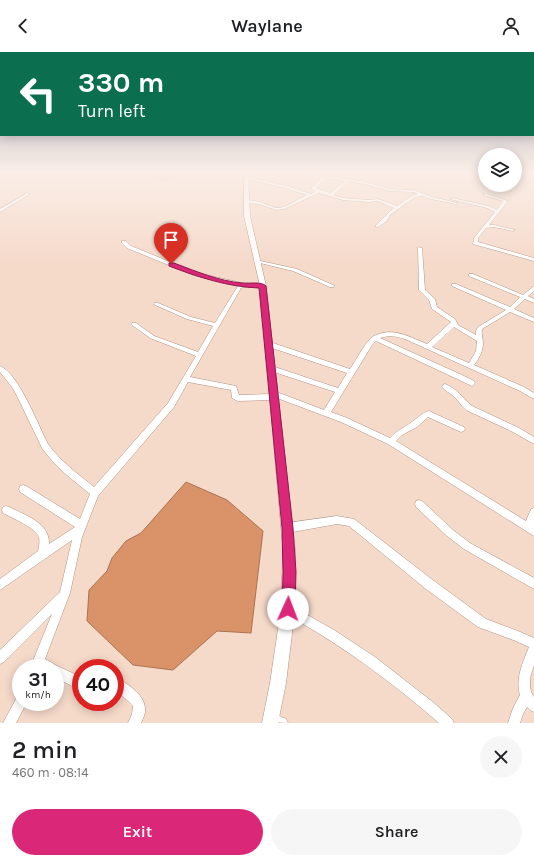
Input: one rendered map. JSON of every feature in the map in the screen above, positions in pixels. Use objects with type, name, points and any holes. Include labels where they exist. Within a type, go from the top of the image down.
[{"type":"street","points":[[0,211],[11,204]]},
{"type":"street","points":[[246,204],[249,228],[263,286],[270,368],[288,528],[290,572],[288,609],[274,721]]},
{"type":"street","points":[[264,204],[276,209],[291,204]]},
{"type":"street","points":[[389,204],[398,208]]},
{"type":"street","points":[[378,226],[385,220],[388,214],[403,204]]},
{"type":"street","points":[[477,204],[498,212]]},
{"type":"street","points":[[504,204],[474,240],[475,243],[534,260]]},
{"type":"street","points":[[485,227],[494,226],[513,230]]},
{"type":"street","points":[[124,242],[129,247],[195,274],[242,285],[263,286]]},
{"type":"street","points":[[420,248],[422,290],[432,299],[434,308],[453,320],[456,326],[480,340]]},
{"type":"street","points":[[258,261],[295,270],[332,286]]},
{"type":"street","points":[[471,274],[534,301]]},
{"type":"street","points":[[454,284],[534,320]]},
{"type":"street","points":[[39,659],[64,594],[75,545],[95,493],[171,405],[235,293],[242,285]]},
{"type":"street","points":[[470,366],[478,354],[480,340],[478,333],[480,328],[510,309],[534,288]]},
{"type":"street","points":[[156,304],[183,316],[217,325]]},
{"type":"street","points":[[428,347],[454,323]]},
{"type":"street","points":[[134,324],[152,337],[200,355]]},
{"type":"street","points":[[326,413],[374,338],[383,334],[396,334],[532,391]]},
{"type":"street","points":[[374,338],[404,353],[425,360],[472,383]]},
{"type":"street","points":[[268,344],[351,372]]},
{"type":"street","points":[[0,368],[11,380],[52,455],[95,493]]},
{"type":"street","points":[[270,368],[339,391]]},
{"type":"street","points":[[186,379],[234,388],[235,396],[238,398],[274,396],[326,413],[360,426],[391,442],[531,529],[534,512]]},
{"type":"street","points":[[445,387],[455,392],[464,404],[470,408],[516,430],[534,442]]},
{"type":"street","points":[[391,442],[401,430],[414,425],[426,414],[461,429]]},
{"type":"street","points":[[23,489],[81,527]]},
{"type":"street","points":[[419,504],[450,533],[467,546],[534,584]]},
{"type":"street","points":[[6,510],[30,523],[43,534],[43,554]]},
{"type":"street","points":[[288,528],[336,520],[351,522],[430,585],[482,622],[491,628],[518,636],[534,644]]},
{"type":"street","points":[[0,585],[81,527]]},
{"type":"street","points":[[0,658],[64,594]]},
{"type":"street","points":[[288,609],[320,627],[397,681],[448,723]]},
{"type":"street","points":[[534,648],[523,687],[526,696],[534,706]]},
{"type":"street","points":[[124,689],[136,699],[139,705],[139,713],[134,723]]},
{"type":"street","points":[[514,723],[517,712],[526,696]]},
{"type":"street","points":[[12,722],[17,711]]},
{"type":"shaded area","points":[[186,482],[227,500],[263,531],[251,633],[217,631],[173,670],[133,665],[87,621],[89,590],[107,571],[112,558],[126,541],[141,533]]},
{"type":"route","points":[[171,264],[183,270],[223,281],[242,285],[263,286],[269,356],[288,528],[290,572],[288,609]]}]
